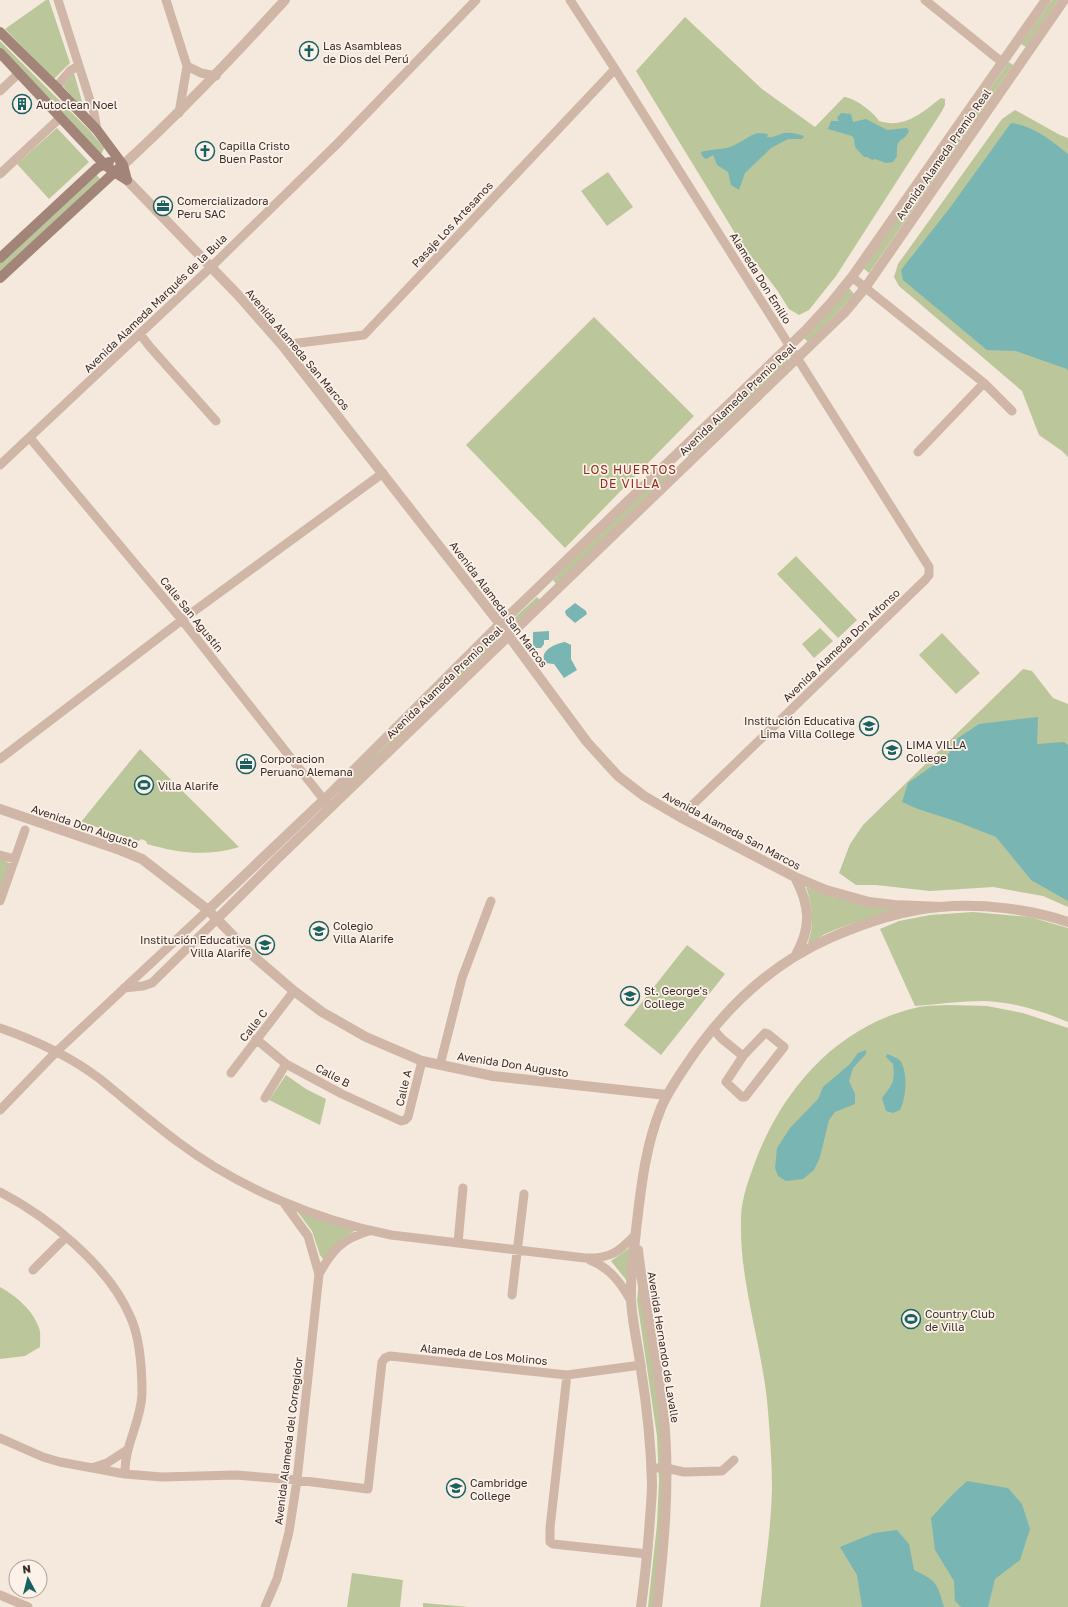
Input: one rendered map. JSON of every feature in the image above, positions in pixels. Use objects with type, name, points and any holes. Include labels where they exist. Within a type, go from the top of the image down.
[{"type":"main road","name":"Avenida Alameda San Marcos","points":[[0,32],[97,130],[120,161],[127,180]]},
{"type":"main road","name":"Avenida Alameda San Marcos","points":[[0,53],[104,164],[127,180]]},
{"type":"main road","points":[[0,258],[96,168],[104,164],[120,161]]},
{"type":"main road","points":[[0,278],[114,172],[120,161]]},
{"type":"street","points":[[58,0],[94,113],[97,130]]},
{"type":"street","points":[[166,0],[187,66],[179,113]]},
{"type":"street","points":[[120,161],[133,155],[179,113],[216,76],[285,0]]},
{"type":"street","name":"Avenida Alameda Marqués de la Bula","points":[[0,466],[211,267],[337,144],[476,0]]},
{"type":"street","name":"Alameda Don Emilio","points":[[570,0],[928,563],[929,570]]},
{"type":"street","points":[[924,0],[1003,63]]},
{"type":"street","name":"Avenida Alameda Premio Real","points":[[0,1110],[56,1052],[323,800],[500,624],[789,346],[831,303],[852,277],[1046,0]]},
{"type":"street","name":"Avenida Alameda Premio Real","points":[[124,988],[143,986],[152,983],[284,853],[845,312],[865,288],[1064,0]]},
{"type":"street","points":[[56,87],[70,70],[79,66]]},
{"type":"street","points":[[187,66],[201,73],[216,76]]},
{"type":"street","name":"Pasaje Los Artesanos","points":[[282,345],[364,335],[615,69]]},
{"type":"street","points":[[0,91],[19,73]]},
{"type":"street","points":[[0,174],[61,117]]},
{"type":"street","name":"Avenida Alameda San Marcos","points":[[127,180],[211,267],[282,345],[383,472],[500,624],[587,742],[618,776],[644,796],[680,818],[795,878],[826,890],[869,902],[909,906],[941,907]]},
{"type":"street","points":[[852,277],[984,383],[1012,411]]},
{"type":"street","points":[[140,334],[150,348],[216,421]]},
{"type":"street","points":[[918,452],[984,383]]},
{"type":"street","name":"Calle San Agustín","points":[[30,438],[182,620],[331,809]]},
{"type":"street","points":[[0,759],[182,620],[383,472]]},
{"type":"street","name":"Avenida Alameda Don Alfonso","points":[[680,818],[925,580],[928,577],[929,570]]},
{"type":"street","points":[[439,684],[449,694]]},
{"type":"street","points":[[411,713],[420,722]]},
{"type":"street","name":"Avenida Don Augusto","points":[[0,810],[120,850],[142,859],[208,910],[252,955],[294,991],[322,1012],[366,1037],[422,1061],[493,1076],[667,1095]]},
{"type":"street","points":[[0,901],[25,830]]},
{"type":"street","points":[[276,845],[284,853]]},
{"type":"street","points":[[0,855],[15,859]]},
{"type":"street","points":[[795,878],[806,901],[807,914],[805,937],[796,956]]},
{"type":"street","points":[[440,1065],[462,978],[492,901]]},
{"type":"street","name":"Avenida Hernando de Lavalle","points":[[641,1607],[647,1554],[652,1485],[649,1421],[631,1301],[631,1283],[643,1169],[651,1137],[667,1095],[690,1059],[730,1008],[762,979],[796,956],[814,945],[845,931],[878,920],[941,907],[1006,908],[1027,911],[1068,922]]},
{"type":"street","name":"Calle C","points":[[231,1074],[256,1039],[294,991]]},
{"type":"street","points":[[0,1028],[56,1052],[99,1079],[178,1142],[208,1162],[284,1203],[369,1231],[391,1235],[585,1258],[598,1258],[612,1255],[626,1245],[636,1234]]},
{"type":"street","points":[[713,1029],[722,1039],[743,1056]]},
{"type":"street","points":[[765,1033],[784,1047],[752,1090],[745,1097],[742,1097],[726,1082],[743,1056],[765,1033]]},
{"type":"street","name":"Calle B","points":[[256,1039],[286,1064],[342,1094],[401,1121],[405,1120]]},
{"type":"street","name":"Calle A","points":[[405,1120],[408,1117],[422,1061]]},
{"type":"street","points":[[265,1098],[286,1064]]},
{"type":"street","points":[[458,1243],[463,1188]]},
{"type":"street","points":[[0,1192],[66,1236],[92,1260],[116,1291],[131,1316],[139,1349],[142,1393],[141,1404],[127,1450],[125,1474]]},
{"type":"street","points":[[512,1295],[524,1194]]},
{"type":"street","name":"Avenida Alameda del Corregidor","points":[[284,1203],[308,1236],[319,1274]]},
{"type":"street","name":"Avenida Alameda del Corregidor","points":[[265,1607],[277,1579],[288,1532],[297,1480],[319,1274],[328,1257],[340,1244],[354,1236],[369,1231]]},
{"type":"street","name":"Avenida Hernando de Lavalle","points":[[636,1234],[640,1271],[657,1362],[664,1419],[666,1468],[665,1539],[657,1607]]},
{"type":"street","points":[[33,1270],[66,1236]]},
{"type":"street","points":[[585,1258],[599,1264],[612,1274],[622,1285],[631,1301]]},
{"type":"street","name":"Alameda de Los Molinos","points":[[297,1480],[364,1488],[376,1418],[382,1362],[384,1358],[390,1356],[567,1375],[641,1365]]},
{"type":"street","points":[[567,1375],[549,1539],[550,1542],[552,1544],[647,1554]]},
{"type":"street","points":[[0,1438],[43,1457],[91,1469],[125,1474],[162,1477],[236,1475],[297,1480]]},
{"type":"street","points":[[91,1469],[107,1463],[127,1450]]},
{"type":"street","points":[[651,1468],[666,1468],[684,1472],[722,1471],[734,1460]]},
{"type":"street","points":[[0,1595],[28,1607]]},
{"type":"green space","points":[[46,0],[49,0],[70,63],[54,79],[5,29]]},
{"type":"green space","points":[[1052,0],[1058,0],[1026,47],[1021,44]]},
{"type":"green space","points":[[685,17],[762,89],[815,127],[844,97],[853,99],[873,113],[879,121],[888,123],[905,121],[920,114],[941,98],[945,99],[945,105],[942,111],[836,276],[809,310],[799,315],[789,309],[777,290],[741,243],[636,71]]},
{"type":"green space","points":[[0,41],[90,131],[104,148],[102,153],[100,154],[0,52]]},
{"type":"green space","points":[[1009,62],[1013,65],[869,273],[863,268]]},
{"type":"green space","points":[[74,73],[85,112],[63,86]]},
{"type":"green space","points":[[1015,110],[1068,138],[1068,457],[1039,435],[1022,391],[899,286],[894,277],[898,264],[1002,119]]},
{"type":"green space","points":[[57,128],[89,162],[49,199],[17,164]]},
{"type":"green space","points":[[608,172],[633,207],[607,226],[581,191]]},
{"type":"green space","points":[[95,173],[100,179],[0,273],[0,263]]},
{"type":"green space","points":[[849,288],[854,294],[808,342],[804,338]]},
{"type":"green space","points":[[594,317],[694,416],[565,548],[466,445]]},
{"type":"green space","points":[[784,356],[789,361],[690,457],[685,452]]},
{"type":"green space","points":[[668,467],[673,472],[557,585],[553,580]]},
{"type":"green space","points":[[796,556],[857,620],[838,638],[777,574]]},
{"type":"green space","points":[[537,597],[541,601],[517,623],[513,619]]},
{"type":"green space","points":[[820,628],[833,641],[814,658],[802,644]]},
{"type":"green space","points":[[942,633],[980,673],[956,694],[919,655]]},
{"type":"green space","points":[[495,637],[498,641],[455,684],[451,680]]},
{"type":"green space","points":[[1023,669],[1032,671],[1053,698],[1068,704],[1068,907],[1043,896],[993,887],[930,891],[876,885],[856,885],[839,873],[850,844],[863,825]]},
{"type":"green space","points":[[407,725],[410,728],[342,794],[338,791]]},
{"type":"green space","name":"Villa Alarife","points":[[140,749],[239,847],[204,853],[181,852],[147,844],[146,841],[141,839],[139,841],[81,822]]},
{"type":"green space","points":[[0,858],[9,863],[0,894]]},
{"type":"green space","points":[[806,887],[833,897],[902,909],[844,926],[809,943],[812,914]]},
{"type":"green space","points":[[973,912],[1030,917],[1068,928],[1068,1022],[1048,1014],[1006,1003],[984,1001],[915,1006],[880,929],[899,921],[930,915]]},
{"type":"green space","points":[[687,945],[725,974],[661,1055],[624,1025]]},
{"type":"green space","name":"Country Club de Villa","points":[[947,1005],[987,1006],[1023,1013],[1068,1028],[1068,1607],[760,1607],[768,1548],[772,1469],[765,1387],[747,1291],[741,1243],[741,1211],[746,1187],[757,1157],[783,1106],[799,1083],[818,1063],[839,1044],[862,1029],[888,1017],[919,1007]]},
{"type":"green space","points":[[286,1075],[306,1089],[326,1099],[320,1125],[269,1100]]},
{"type":"green space","points":[[297,1211],[356,1230],[343,1238],[323,1259],[320,1255],[312,1231]]},
{"type":"green space","points":[[632,1246],[627,1281],[611,1261]]},
{"type":"green space","points":[[639,1281],[662,1426],[663,1531],[654,1607],[648,1607],[657,1524],[659,1481],[657,1436],[637,1300]]},
{"type":"green space","points":[[0,1287],[28,1309],[33,1315],[39,1328],[40,1347],[25,1356],[0,1359]]},
{"type":"green space","points":[[352,1573],[403,1580],[400,1607],[347,1607]]},
{"type":"green space","points":[[423,1603],[469,1607],[423,1607]]},
{"type":"water","points":[[841,113],[851,114],[853,122],[866,119],[887,130],[907,128],[909,131],[907,135],[899,142],[897,156],[893,162],[886,163],[864,157],[855,147],[852,136],[828,129],[831,121],[839,121],[837,118]]},
{"type":"water","points":[[1011,123],[1034,130],[1068,154],[1068,371],[1067,369],[1016,351],[987,350],[903,280],[901,270],[949,209]]},
{"type":"water","points":[[759,133],[768,134],[767,137],[774,137],[784,133],[794,133],[804,136],[802,139],[788,139],[771,148],[745,173],[739,190],[731,185],[728,172],[717,165],[713,155],[706,159],[702,156],[701,152],[730,147]]},
{"type":"water","points":[[575,603],[586,611],[587,614],[575,623],[566,615],[565,611]]},
{"type":"water","points":[[549,631],[549,640],[544,640],[544,644],[541,648],[533,648],[533,632]]},
{"type":"water","points":[[565,642],[571,645],[571,659],[577,670],[564,678],[554,664],[545,663],[544,655],[549,648]]},
{"type":"water","points":[[1038,717],[1037,744],[1064,742],[1068,745],[1068,901],[1031,880],[996,837],[902,802],[908,783],[948,755],[958,738],[979,724]]},
{"type":"water","points":[[866,1050],[866,1054],[853,1068],[849,1081],[855,1094],[855,1104],[835,1112],[829,1120],[820,1157],[814,1170],[803,1179],[786,1181],[778,1176],[775,1168],[777,1148],[790,1128],[818,1099],[823,1087],[850,1064],[858,1053]]},
{"type":"water","points":[[887,1054],[897,1058],[901,1062],[905,1073],[904,1099],[900,1110],[893,1113],[886,1111],[882,1098],[891,1086],[894,1075],[893,1064],[886,1057]]},
{"type":"water","points":[[967,1481],[1008,1488],[1022,1504],[1030,1529],[1020,1560],[995,1579],[988,1607],[961,1607],[955,1601],[954,1581],[935,1550],[931,1518]]},
{"type":"water","points":[[897,1530],[909,1544],[914,1570],[932,1580],[940,1593],[944,1607],[862,1607],[857,1575],[840,1547],[874,1533]]},
{"type":"place","name":"Las Asambleas de Dios del Perú","points":[[309,51]]},
{"type":"place","name":"Autoclean Noel","points":[[22,104]]},
{"type":"place","name":"Capilla Cristo Buen Pastor","points":[[205,151]]},
{"type":"place","name":"Comercializadora Peru SAC","points":[[163,206]]},
{"type":"place","name":"Institución Educativa Lima Villa College","points":[[869,726]]},
{"type":"place","name":"LIMA VILLA College","points":[[892,750]]},
{"type":"place","name":"Corporacion Peruano Alemana","points":[[246,764]]},
{"type":"place","name":"Villa Alarife","points":[[144,785]]},
{"type":"place","name":"Colegio Villa Alarife","points":[[319,931]]},
{"type":"place","name":"Institución Educativa Villa Alarife","points":[[265,945]]},
{"type":"place","name":"St. George's College","points":[[630,996]]},
{"type":"place","name":"Country Club de Villa","points":[[911,1319]]},
{"type":"place","name":"Cambridge College","points":[[456,1488]]},
{"type":"district","name":"LOS HUERTOS DE VILLA","points":[[630,476]]}]
